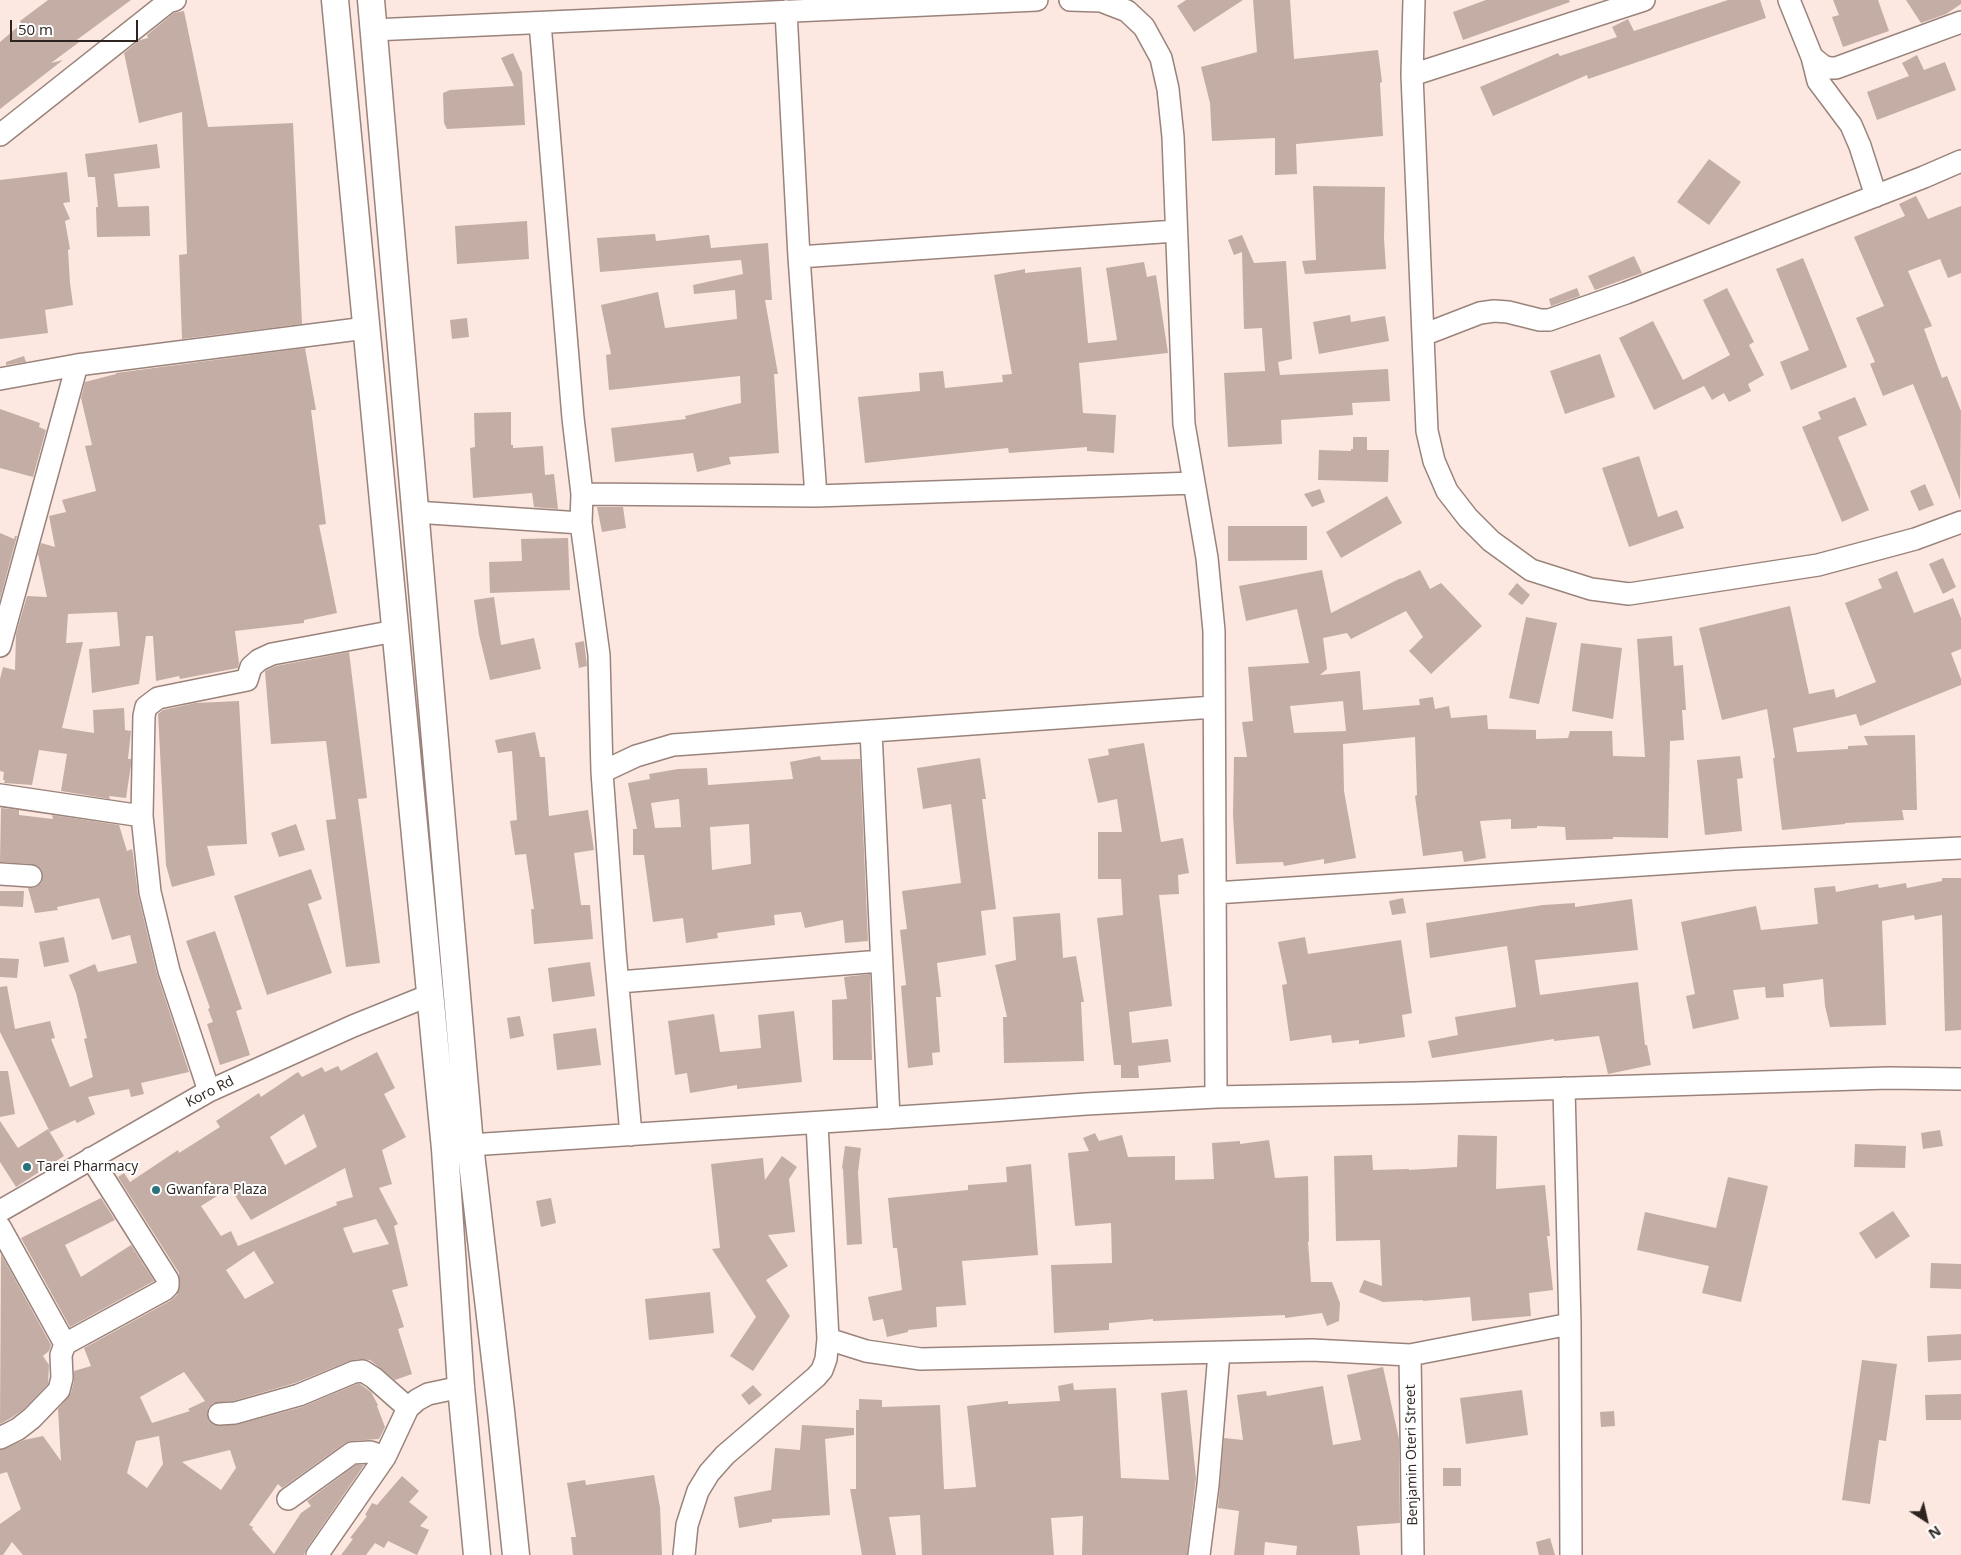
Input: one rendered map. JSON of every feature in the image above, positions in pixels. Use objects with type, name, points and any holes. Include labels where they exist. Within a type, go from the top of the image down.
[{"type":"main road","points":[[335,0],[445,1149],[461,1387],[476,1555]]},
{"type":"main road","points":[[370,0],[470,1145],[516,1555]]},
{"type":"street","points":[[0,135],[168,2],[175,0]]},
{"type":"street","points":[[373,30],[1037,0]]},
{"type":"street","points":[[1070,0],[1101,1],[1127,10],[1144,27],[1161,58],[1168,89],[1173,137],[1184,424],[1208,558],[1214,631],[1216,1097]]},
{"type":"street","points":[[1414,0],[1412,75],[1427,430],[1434,460],[1447,491],[1468,518],[1491,541],[1532,570],[1554,579],[1591,589],[1629,594],[1818,565],[1915,539],[1961,522]]},
{"type":"street","points":[[1412,75],[1644,0]]},
{"type":"street","points":[[1789,0],[1812,57],[1818,81],[1851,125],[1860,146],[1876,196]]},
{"type":"street","points":[[786,11],[799,257],[816,496]]},
{"type":"street","points":[[1812,57],[1824,66],[1836,68],[1961,22]]},
{"type":"street","points":[[540,23],[573,418],[582,494],[581,523],[599,655],[602,772],[619,982],[619,1004],[631,1135]]},
{"type":"street","points":[[1423,335],[1480,313],[1494,310],[1540,320],[1549,320],[1626,293],[1961,161]]},
{"type":"street","points":[[799,257],[1176,231]]},
{"type":"street","points":[[0,379],[77,365],[366,328]]},
{"type":"street","points":[[1,641],[77,365]]},
{"type":"street","points":[[582,494],[816,496],[1194,483]]},
{"type":"street","points":[[415,512],[581,523]]},
{"type":"street","points":[[209,1091],[167,962],[150,892],[142,816],[144,716],[146,707],[158,698],[247,680],[251,667],[259,660],[272,654],[396,631]]},
{"type":"street","points":[[602,772],[636,756],[673,745],[1214,708]]},
{"type":"street","points":[[871,731],[889,1118]]},
{"type":"street","points":[[0,795],[142,816]]},
{"type":"street","points":[[1215,894],[1734,859],[1961,848]]},
{"type":"street","points":[[0,874],[30,876]]},
{"type":"street","points":[[619,982],[881,961]]},
{"type":"street","name":"Koro Rd","points":[[0,1211],[209,1091],[353,1026],[430,995]]},
{"type":"street","points":[[470,1145],[1216,1097],[1888,1078],[1961,1079]]},
{"type":"street","points":[[1564,1088],[1570,1324],[1571,1555]]},
{"type":"street","points":[[684,1555],[687,1525],[698,1491],[709,1473],[725,1455],[816,1377],[824,1364],[828,1339],[818,1122]]},
{"type":"street","points":[[0,1438],[18,1429],[32,1418],[58,1390],[62,1378],[61,1355],[65,1344],[164,1290],[168,1286],[168,1280],[90,1158]]},
{"type":"street","points":[[0,1227],[65,1344]]},
{"type":"street","points":[[828,1339],[866,1351],[920,1358],[1312,1350],[1410,1355],[1570,1324]]},
{"type":"street","points":[[1199,1555],[1208,1485],[1219,1353]]},
{"type":"street","name":"Benjamin Oteri Street","points":[[1410,1355],[1413,1555]]},
{"type":"street","points":[[219,1414],[235,1413],[299,1396],[354,1372],[363,1371],[374,1378],[408,1408]]},
{"type":"street","points":[[318,1555],[385,1458],[408,1408],[428,1394],[461,1387]]},
{"type":"street","points":[[288,1499],[352,1453],[370,1452],[385,1458]]},
{"type":"building","points":[[48,0],[131,0],[74,42],[82,40],[51,63],[63,60],[0,109],[0,42],[21,24],[20,21]]},
{"type":"building","points":[[1186,0],[1243,0],[1194,32],[1177,6]]},
{"type":"building","points":[[1253,0],[1290,0],[1294,59],[1378,50],[1382,82],[1380,83],[1383,136],[1296,144],[1297,174],[1275,175],[1275,138],[1212,141],[1210,103],[1201,67],[1257,52]]},
{"type":"building","points":[[1486,0],[1569,0],[1570,2],[1463,40],[1453,12]]},
{"type":"building","points":[[1728,0],[1760,0],[1766,18],[1588,79],[1587,75],[1493,116],[1480,87],[1558,53],[1560,56],[1617,37],[1612,27],[1628,19],[1634,31]]},
{"type":"building","points":[[1833,0],[1878,0],[1889,31],[1843,47],[1832,17],[1839,15]]},
{"type":"building","points":[[1906,0],[1961,0],[1961,4],[1946,14],[1921,23]]},
{"type":"building","points":[[184,11],[208,127],[293,123],[302,324],[182,339],[179,255],[187,254],[182,112],[139,123],[124,53],[140,40],[148,38],[147,35],[174,13]]},
{"type":"building","points":[[513,53],[522,73],[525,125],[447,129],[444,123],[443,93],[450,90],[514,86],[501,58]]},
{"type":"building","points":[[1917,55],[1924,70],[1945,62],[1956,90],[1877,120],[1867,92],[1909,76],[1902,63]]},
{"type":"building","points":[[157,144],[160,168],[114,174],[118,207],[149,206],[150,236],[97,237],[96,207],[98,207],[95,177],[88,177],[85,154]]},
{"type":"building","points":[[1709,159],[1741,182],[1709,225],[1677,202]]},
{"type":"building","points":[[67,172],[70,202],[63,203],[70,219],[65,221],[70,249],[68,250],[73,305],[45,310],[48,333],[0,339],[0,180]]},
{"type":"building","points":[[1313,186],[1385,187],[1384,239],[1386,269],[1305,274],[1302,261],[1316,260]]},
{"type":"building","points":[[1916,196],[1928,219],[1961,206],[1961,273],[1948,278],[1940,259],[1908,271],[1932,326],[1924,329],[1942,378],[1947,376],[1961,411],[1960,500],[1913,384],[1883,396],[1870,364],[1875,362],[1856,318],[1884,306],[1854,237],[1905,216],[1899,204]]},
{"type":"building","points":[[527,221],[529,259],[457,264],[455,226]]},
{"type":"building","points":[[655,234],[656,241],[709,235],[711,248],[768,243],[772,300],[765,300],[778,374],[774,374],[779,453],[729,457],[731,464],[697,472],[693,453],[615,462],[611,428],[686,419],[685,416],[741,403],[740,376],[609,390],[606,355],[611,354],[601,305],[658,292],[665,328],[737,319],[735,290],[694,294],[693,285],[743,274],[741,260],[600,272],[597,238]]},
{"type":"building","points":[[1242,235],[1254,263],[1286,261],[1292,359],[1278,362],[1280,375],[1388,369],[1390,401],[1352,403],[1353,415],[1281,420],[1282,444],[1228,447],[1224,373],[1265,371],[1262,328],[1244,329],[1242,252],[1234,255],[1228,240]]},
{"type":"building","points":[[1634,256],[1642,273],[1595,290],[1588,276]]},
{"type":"building","points":[[1803,258],[1847,367],[1791,390],[1780,362],[1809,350],[1776,269]]},
{"type":"building","points":[[1144,262],[1147,277],[1156,275],[1168,353],[1079,363],[1083,413],[1116,415],[1114,453],[1087,451],[1087,447],[1009,453],[1008,448],[865,463],[858,397],[920,391],[919,373],[943,371],[945,388],[1003,382],[1002,375],[1012,374],[994,275],[1025,269],[1025,273],[1081,267],[1088,343],[1117,340],[1106,268]]},
{"type":"building","points":[[1577,288],[1580,296],[1551,306],[1549,299]]},
{"type":"building","points":[[1727,288],[1754,342],[1749,345],[1764,375],[1748,384],[1751,391],[1729,402],[1724,393],[1712,400],[1704,386],[1654,410],[1619,338],[1653,321],[1683,380],[1730,355],[1703,300]]},
{"type":"building","points":[[1350,315],[1351,322],[1385,316],[1389,341],[1319,354],[1313,322]]},
{"type":"building","points":[[467,318],[469,337],[452,339],[450,320]]},
{"type":"building","points":[[305,348],[316,410],[311,410],[326,524],[319,525],[337,613],[304,620],[304,623],[235,631],[238,668],[180,679],[179,676],[156,681],[153,636],[146,636],[139,684],[92,693],[89,649],[120,646],[117,612],[68,614],[66,643],[83,642],[62,728],[94,733],[93,710],[124,708],[125,730],[131,731],[128,759],[131,759],[131,765],[126,798],[109,796],[110,799],[61,791],[67,754],[39,750],[32,785],[4,783],[4,772],[0,771],[0,679],[3,667],[15,670],[16,634],[27,596],[47,597],[38,554],[41,543],[55,547],[49,516],[66,512],[62,500],[96,491],[85,446],[92,445],[81,398],[85,382],[116,373]]},
{"type":"building","points":[[1600,354],[1615,397],[1565,414],[1550,371]]},
{"type":"building","points":[[24,356],[26,362],[6,365],[6,362]]},
{"type":"building","points":[[1855,397],[1867,425],[1838,437],[1869,510],[1842,522],[1802,427],[1821,419],[1818,412]]},
{"type":"building","points":[[0,409],[40,423],[39,427],[46,430],[33,477],[0,468]]},
{"type":"building","points":[[511,412],[511,445],[513,445],[513,448],[543,446],[545,475],[554,474],[558,509],[534,507],[532,493],[473,498],[470,448],[475,447],[474,413]]},
{"type":"building","points":[[1353,437],[1367,437],[1367,450],[1389,450],[1388,482],[1318,480],[1319,450],[1351,451],[1353,449]]},
{"type":"building","points":[[1639,456],[1658,517],[1677,510],[1684,528],[1629,547],[1602,468]]},
{"type":"building","points":[[1925,484],[1934,505],[1919,511],[1910,491]]},
{"type":"building","points":[[1320,489],[1325,502],[1312,507],[1304,494]]},
{"type":"building","points":[[1387,496],[1402,523],[1341,558],[1326,532]]},
{"type":"building","points":[[597,507],[623,507],[626,528],[602,532]]},
{"type":"building","points":[[1228,526],[1307,526],[1307,560],[1228,561]]},
{"type":"building","points":[[0,533],[14,539],[17,536],[0,599]]},
{"type":"building","points":[[568,538],[570,590],[490,593],[489,562],[522,561],[521,539]]},
{"type":"building","points":[[1943,558],[1956,587],[1943,594],[1929,564]]},
{"type":"building","points":[[1322,570],[1331,613],[1420,570],[1430,589],[1441,583],[1482,626],[1431,674],[1409,651],[1423,637],[1406,611],[1351,639],[1347,633],[1323,638],[1327,669],[1320,675],[1360,671],[1363,710],[1420,705],[1419,699],[1433,697],[1435,709],[1449,706],[1451,718],[1487,715],[1488,729],[1536,730],[1536,739],[1568,738],[1570,731],[1612,731],[1613,756],[1645,757],[1637,639],[1672,636],[1674,666],[1683,665],[1686,710],[1682,710],[1684,740],[1670,741],[1668,838],[1613,837],[1613,839],[1566,840],[1565,827],[1537,826],[1537,828],[1511,829],[1511,819],[1480,821],[1486,858],[1464,862],[1462,851],[1423,856],[1415,796],[1417,795],[1415,737],[1343,744],[1344,791],[1356,858],[1324,864],[1324,859],[1284,866],[1283,862],[1236,864],[1233,815],[1234,757],[1247,757],[1242,722],[1253,721],[1248,667],[1309,663],[1297,609],[1246,621],[1239,586]],"holes":[[[1343,701],[1346,731],[1294,733],[1290,706]]]},
{"type":"building","points":[[1897,571],[1914,613],[1953,598],[1961,618],[1961,649],[1951,653],[1961,679],[1961,685],[1860,726],[1856,714],[1793,728],[1797,752],[1848,749],[1848,746],[1868,745],[1864,736],[1915,735],[1917,810],[1902,810],[1904,820],[1845,823],[1782,830],[1773,758],[1775,758],[1767,709],[1722,720],[1699,628],[1790,606],[1809,694],[1834,689],[1836,698],[1876,682],[1845,603],[1882,588],[1878,579]]},
{"type":"building","points":[[1517,583],[1530,595],[1522,605],[1508,594]]},
{"type":"building","points":[[494,597],[501,645],[534,638],[541,669],[490,680],[479,635],[474,600]]},
{"type":"building","points":[[1526,617],[1557,623],[1539,704],[1509,698]]},
{"type":"building","points":[[584,641],[587,666],[579,668],[575,643]]},
{"type":"building","points":[[1581,643],[1622,648],[1613,719],[1572,711]]},
{"type":"building","points":[[349,652],[367,798],[358,799],[380,963],[346,967],[326,820],[336,819],[326,741],[271,744],[265,671],[276,666]]},
{"type":"building","points":[[239,701],[247,844],[207,846],[215,875],[172,887],[166,865],[158,714],[163,710],[195,703]]},
{"type":"building","points":[[535,732],[540,757],[545,757],[549,816],[588,810],[594,850],[574,853],[581,905],[590,905],[593,939],[534,944],[531,909],[534,909],[526,854],[515,855],[510,821],[517,820],[512,751],[498,753],[495,740]]},
{"type":"building","points":[[1144,743],[1161,842],[1183,838],[1189,873],[1178,875],[1179,894],[1159,895],[1172,1006],[1129,1012],[1132,1043],[1168,1039],[1171,1062],[1138,1066],[1139,1078],[1121,1078],[1121,1065],[1114,1065],[1097,918],[1123,915],[1121,879],[1098,879],[1098,832],[1122,832],[1117,799],[1098,803],[1088,759],[1109,755],[1108,749]]},
{"type":"building","points":[[820,756],[821,760],[860,759],[868,941],[845,943],[843,920],[805,928],[801,912],[774,915],[775,925],[717,933],[718,938],[686,943],[683,918],[653,922],[644,855],[633,855],[633,829],[637,829],[628,783],[650,779],[649,774],[678,769],[707,768],[708,785],[793,779],[790,762]],"holes":[[[679,799],[681,827],[655,828],[651,803]],[[749,824],[751,864],[712,870],[710,827]]]},
{"type":"building","points":[[1740,756],[1743,778],[1737,779],[1742,831],[1705,835],[1697,760]]},
{"type":"building","points":[[980,758],[986,799],[982,799],[996,909],[981,911],[986,955],[937,963],[941,997],[936,997],[940,1052],[932,1053],[933,1065],[908,1068],[901,986],[906,985],[900,930],[907,929],[902,891],[961,883],[951,804],[923,809],[917,768]]},
{"type":"building","points":[[1,808],[19,810],[19,815],[53,819],[52,815],[119,825],[127,851],[132,849],[138,895],[157,974],[189,1072],[141,1083],[144,1094],[131,1097],[129,1089],[88,1097],[95,1114],[77,1123],[75,1120],[50,1132],[0,1032],[0,987],[7,986],[15,1029],[50,1021],[55,1038],[51,1039],[70,1087],[93,1077],[84,1039],[87,1038],[76,993],[69,975],[95,964],[98,972],[137,963],[130,935],[112,940],[99,898],[57,907],[58,910],[35,913],[28,888],[36,887],[41,883],[42,871],[38,866],[32,864],[0,862]]},
{"type":"building","points":[[296,824],[305,850],[279,857],[271,833]]},
{"type":"building","points":[[311,869],[322,899],[308,904],[332,973],[267,995],[234,896]]},
{"type":"building","points":[[1942,878],[1961,878],[1961,1030],[1945,1031],[1942,915],[1915,920],[1914,915],[1882,921],[1886,1025],[1830,1027],[1825,1006],[1823,979],[1783,984],[1784,997],[1766,998],[1765,987],[1733,990],[1739,1019],[1693,1029],[1686,996],[1695,994],[1681,922],[1756,906],[1761,930],[1818,924],[1814,888],[1835,886],[1836,892],[1878,884],[1879,888],[1906,883],[1907,888],[1942,881]]},
{"type":"building","points":[[0,891],[24,891],[23,907],[0,906]]},
{"type":"building","points":[[1403,898],[1406,913],[1392,915],[1389,901]]},
{"type":"building","points":[[1632,899],[1638,950],[1535,960],[1540,995],[1638,982],[1645,1045],[1647,1045],[1651,1065],[1608,1074],[1599,1036],[1554,1041],[1554,1039],[1432,1058],[1428,1041],[1458,1035],[1455,1017],[1516,1007],[1507,946],[1430,958],[1426,923],[1543,905],[1575,903],[1575,907]]},
{"type":"building","points":[[1060,913],[1063,958],[1076,956],[1084,1002],[1081,1002],[1084,1061],[1004,1063],[1003,1017],[1007,1017],[995,965],[1016,960],[1013,917]]},
{"type":"building","points":[[215,931],[242,1009],[236,1011],[250,1055],[220,1065],[207,1024],[213,1022],[208,1009],[210,1008],[186,941]]},
{"type":"building","points":[[64,937],[69,962],[44,967],[39,942]]},
{"type":"building","points":[[1305,937],[1308,954],[1401,940],[1412,1013],[1402,1015],[1405,1037],[1359,1044],[1359,1040],[1332,1043],[1331,1035],[1290,1041],[1282,985],[1287,984],[1278,942]]},
{"type":"building","points":[[0,958],[19,959],[17,978],[0,977]]},
{"type":"building","points":[[590,962],[595,996],[552,1002],[548,968]]},
{"type":"building","points":[[870,974],[872,1060],[833,1060],[832,1000],[847,999],[844,977]]},
{"type":"building","points":[[794,1011],[802,1082],[737,1089],[737,1085],[690,1093],[687,1073],[675,1075],[668,1021],[714,1014],[720,1052],[761,1048],[758,1015]]},
{"type":"building","points":[[520,1016],[524,1036],[510,1039],[507,1018]]},
{"type":"building","points":[[596,1028],[601,1065],[557,1070],[553,1034]]},
{"type":"building","points":[[377,1052],[395,1088],[384,1094],[406,1137],[382,1150],[392,1184],[379,1188],[398,1224],[394,1226],[408,1286],[392,1290],[404,1327],[398,1329],[412,1374],[395,1380],[370,1360],[352,1360],[295,1383],[233,1401],[213,1403],[208,1408],[207,1414],[209,1421],[214,1425],[236,1425],[302,1407],[357,1384],[371,1392],[378,1405],[385,1427],[379,1439],[345,1443],[282,1488],[278,1484],[249,1525],[253,1527],[252,1529],[274,1554],[301,1513],[311,1506],[307,1501],[356,1465],[364,1465],[304,1555],[23,1555],[12,1542],[3,1555],[0,1555],[0,1524],[21,1509],[7,1472],[0,1474],[0,1450],[24,1440],[43,1436],[61,1461],[58,1409],[71,1393],[74,1371],[91,1366],[84,1348],[170,1301],[177,1295],[180,1287],[179,1273],[118,1177],[124,1173],[130,1182],[178,1150],[179,1153],[220,1127],[216,1121],[259,1093],[261,1097],[298,1072],[302,1077],[322,1067],[325,1072],[338,1066],[341,1071]],"holes":[[[304,1114],[317,1147],[285,1165],[270,1137]],[[345,1168],[353,1197],[336,1202],[337,1205],[238,1246],[231,1231],[221,1236],[201,1206],[230,1188],[251,1220]],[[376,1219],[389,1244],[353,1253],[343,1228]],[[254,1251],[274,1283],[245,1299],[226,1270]],[[184,1372],[205,1401],[188,1409],[190,1411],[152,1423],[140,1397]],[[159,1436],[163,1464],[147,1488],[127,1473],[136,1441]],[[230,1450],[236,1468],[221,1490],[182,1462]]]},
{"type":"building","points":[[0,1071],[8,1071],[15,1114],[0,1117]]},
{"type":"building","points":[[0,1121],[18,1148],[48,1129],[64,1156],[16,1187],[0,1162]]},
{"type":"building","points":[[1940,1130],[1943,1146],[1923,1149],[1921,1133]]},
{"type":"building","points":[[1095,1133],[1099,1141],[1122,1135],[1128,1157],[1175,1156],[1175,1180],[1214,1179],[1212,1143],[1240,1141],[1240,1144],[1269,1140],[1275,1178],[1308,1176],[1308,1242],[1311,1282],[1332,1282],[1340,1303],[1339,1321],[1327,1326],[1322,1313],[1285,1318],[1285,1315],[1153,1321],[1153,1319],[1109,1323],[1109,1330],[1054,1333],[1051,1265],[1112,1263],[1111,1223],[1075,1226],[1068,1153],[1089,1151],[1083,1138]]},
{"type":"building","points":[[1458,1135],[1497,1136],[1496,1189],[1545,1185],[1550,1236],[1547,1236],[1553,1290],[1529,1293],[1531,1316],[1472,1321],[1470,1297],[1383,1302],[1359,1292],[1364,1280],[1382,1286],[1380,1240],[1336,1241],[1334,1156],[1372,1155],[1373,1170],[1457,1167]]},
{"type":"building","points":[[1855,1144],[1906,1146],[1905,1168],[1854,1167]]},
{"type":"building","points":[[845,1146],[861,1148],[858,1172],[862,1244],[847,1245],[842,1168]]},
{"type":"building","points":[[782,1156],[797,1167],[789,1179],[795,1232],[768,1235],[788,1266],[766,1280],[790,1316],[753,1371],[730,1356],[756,1317],[712,1249],[720,1248],[711,1164],[763,1158],[765,1180]]},
{"type":"building","points":[[1031,1164],[1038,1255],[962,1261],[966,1305],[936,1307],[937,1327],[908,1330],[908,1332],[887,1337],[883,1319],[873,1321],[868,1297],[902,1290],[897,1248],[893,1248],[888,1198],[968,1190],[968,1185],[1007,1182],[1006,1167]]},
{"type":"building","points":[[1728,1177],[1768,1186],[1741,1302],[1702,1293],[1709,1266],[1637,1250],[1645,1212],[1716,1228]]},
{"type":"building","points":[[101,1198],[115,1220],[65,1245],[81,1277],[131,1245],[154,1281],[70,1327],[21,1238]]},
{"type":"building","points":[[551,1198],[556,1223],[541,1227],[536,1201]]},
{"type":"building","points":[[1893,1211],[1910,1236],[1876,1259],[1859,1233]]},
{"type":"building","points":[[1,1254],[51,1345],[49,1351],[43,1356],[49,1365],[48,1384],[24,1409],[0,1424]]},
{"type":"building","points":[[1931,1263],[1961,1264],[1961,1289],[1930,1288]]},
{"type":"building","points":[[710,1292],[714,1333],[649,1340],[645,1299]]},
{"type":"building","points":[[1961,1334],[1961,1360],[1928,1362],[1927,1336]]},
{"type":"building","points":[[1862,1360],[1897,1364],[1886,1441],[1879,1440],[1870,1504],[1842,1500]]},
{"type":"building","points":[[1383,1367],[1399,1439],[1400,1523],[1357,1526],[1360,1555],[1296,1555],[1297,1546],[1265,1542],[1264,1555],[1234,1555],[1239,1511],[1218,1508],[1224,1438],[1243,1440],[1237,1395],[1266,1391],[1267,1396],[1323,1386],[1333,1445],[1361,1440],[1347,1375]]},
{"type":"building","points":[[1073,1383],[1074,1390],[1116,1388],[1121,1478],[1169,1480],[1161,1393],[1187,1390],[1196,1478],[1187,1555],[1082,1555],[1083,1516],[1051,1518],[1054,1555],[922,1555],[920,1515],[889,1517],[896,1555],[862,1555],[850,1489],[856,1489],[856,1410],[859,1410],[859,1399],[882,1400],[882,1407],[940,1405],[944,1489],[976,1487],[967,1406],[1008,1401],[1008,1404],[1060,1401],[1058,1386]]},
{"type":"building","points":[[753,1385],[762,1395],[749,1405],[741,1395]]},
{"type":"building","points":[[1522,1390],[1528,1435],[1466,1444],[1460,1398]]},
{"type":"building","points":[[1961,1394],[1961,1420],[1926,1420],[1925,1395]]},
{"type":"building","points":[[1614,1411],[1615,1426],[1601,1427],[1600,1412]]},
{"type":"building","points":[[802,1425],[854,1428],[854,1435],[825,1439],[830,1515],[772,1519],[772,1522],[739,1528],[734,1497],[771,1490],[775,1448],[800,1450]]},
{"type":"building","points":[[1443,1468],[1461,1468],[1461,1486],[1443,1486]]},
{"type":"building","points":[[654,1475],[660,1507],[662,1555],[573,1555],[571,1537],[576,1537],[567,1483],[585,1480],[586,1485]]},
{"type":"building","points":[[402,1476],[419,1491],[409,1502],[428,1517],[420,1526],[429,1530],[417,1555],[388,1541],[384,1548],[375,1543],[366,1555],[341,1555],[353,1539],[350,1538],[367,1516],[365,1515],[372,1503],[377,1505]]},
{"type":"building","points":[[1550,1538],[1555,1555],[1539,1555],[1536,1542]]},
{"type":"place","name":"Tarei Pharmacy","points":[[27,1167]]},
{"type":"place","name":"Gwanfara Plaza","points":[[156,1190]]}]
